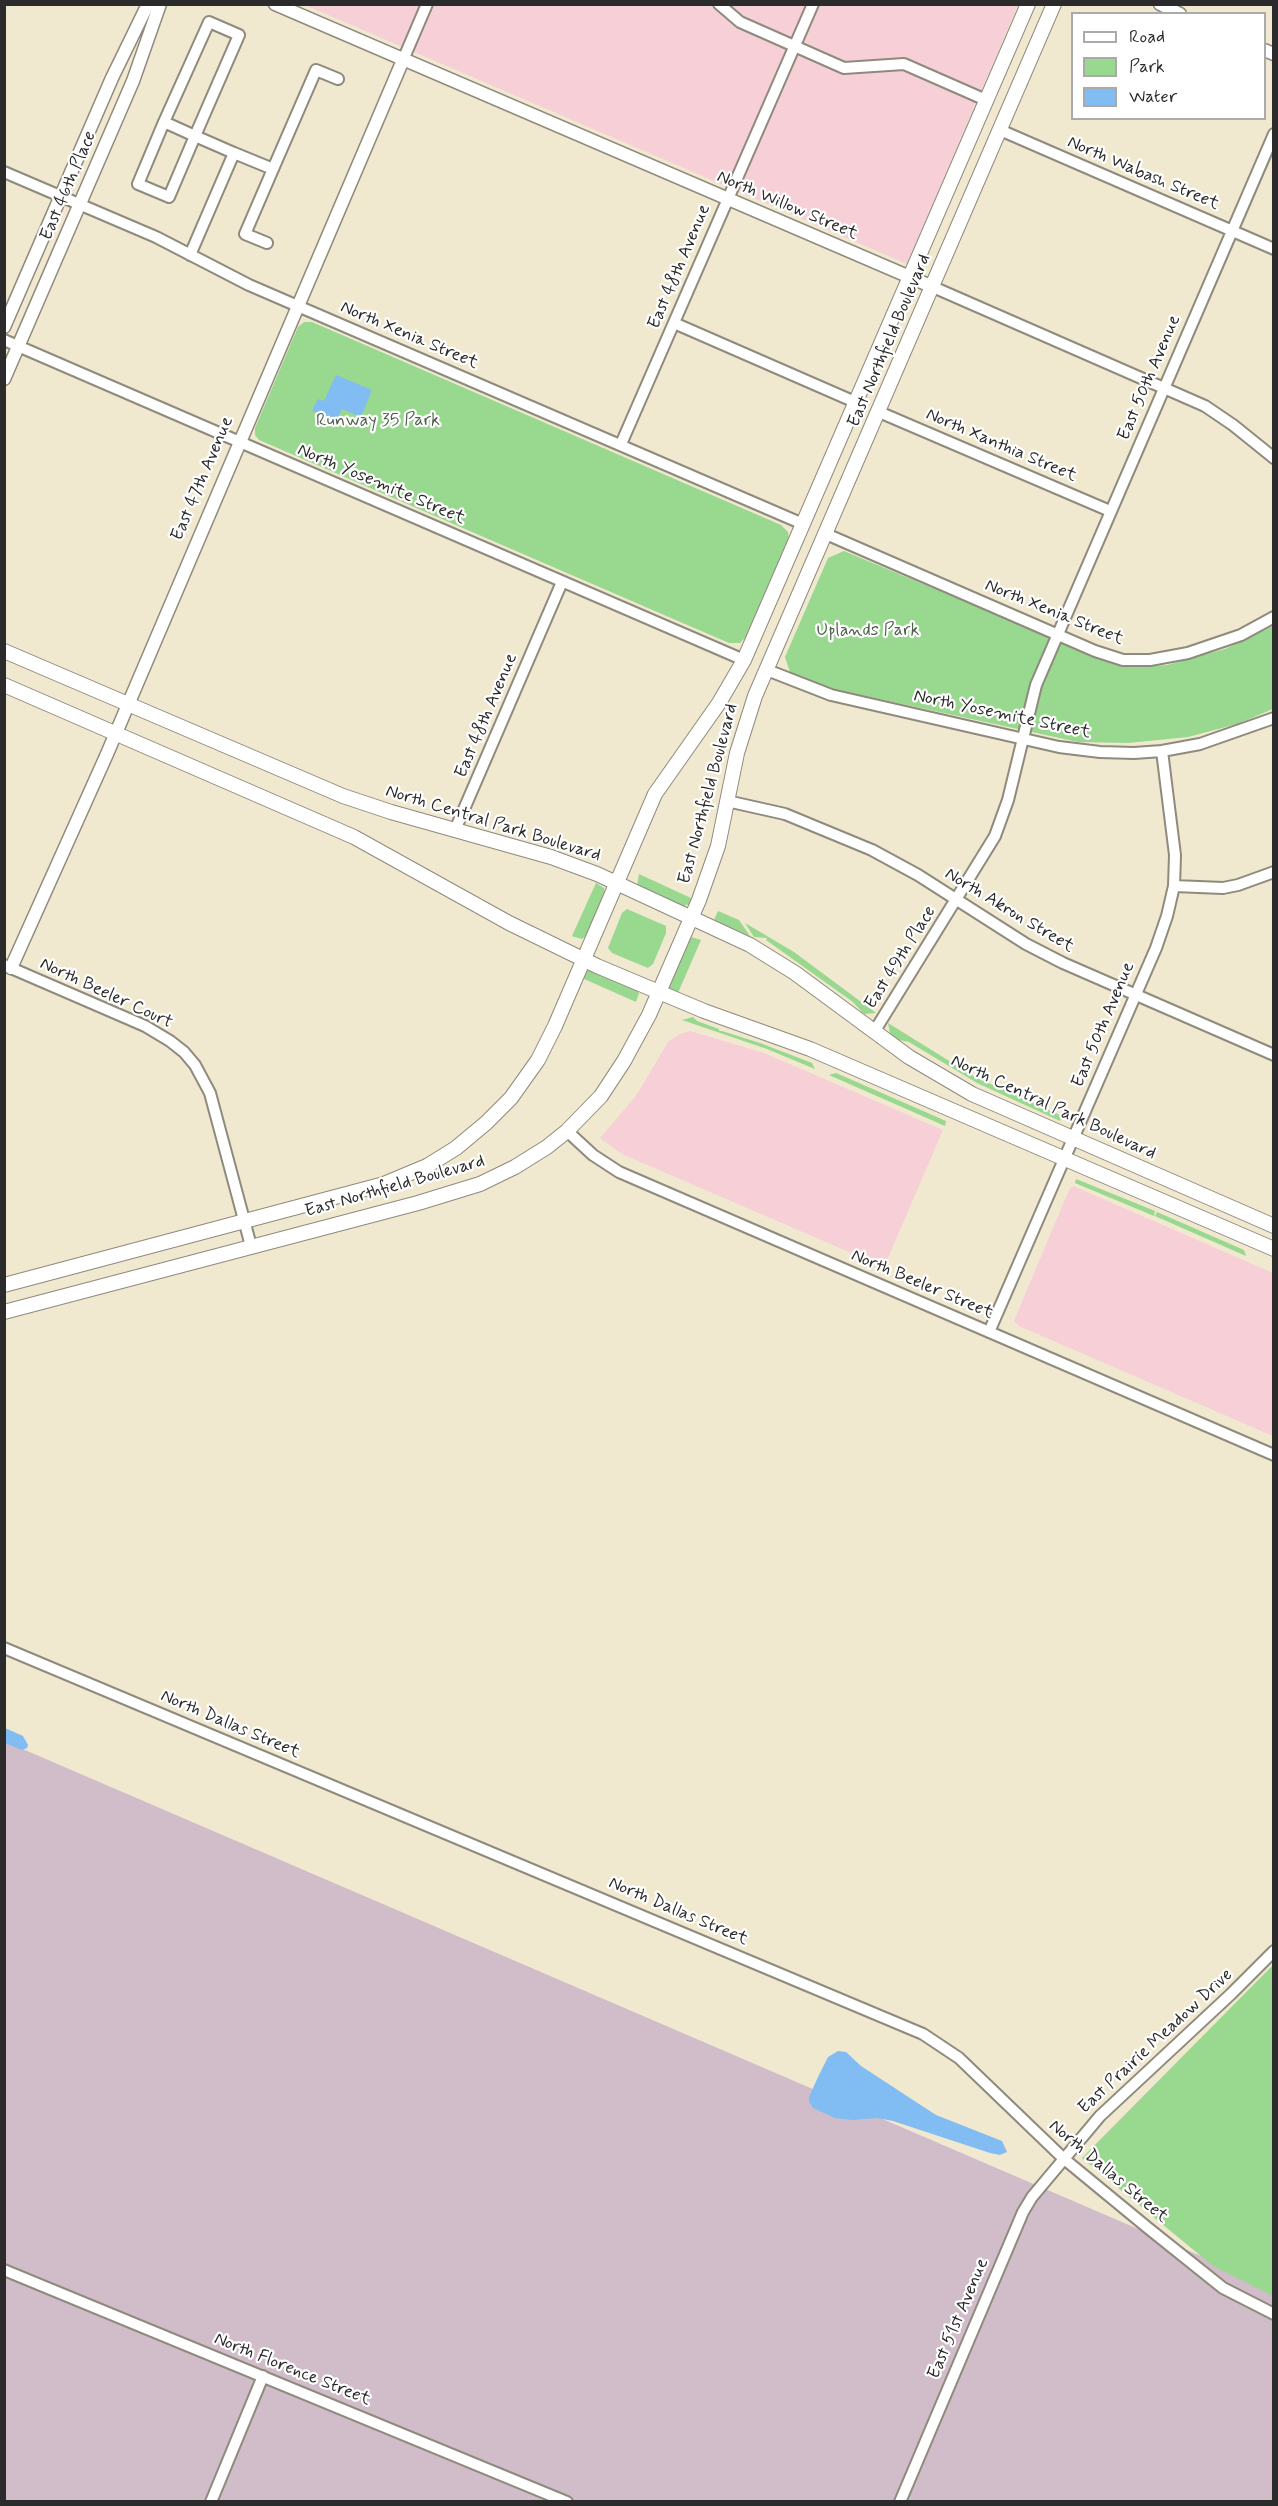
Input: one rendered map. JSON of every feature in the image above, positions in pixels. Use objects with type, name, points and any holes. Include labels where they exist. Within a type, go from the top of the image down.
[{"type":"main road","name":"East Northfield Boulevard","points":[[4,1285],[384,1184],[427,1166],[470,1138],[502,1108],[529,1074],[546,1044],[662,781],[719,703],[744,660],[1028,4]]},
{"type":"main road","name":"East Northfield Boulevard","points":[[4,1311],[418,1203],[480,1184],[527,1161],[567,1131],[614,1078],[632,1048],[692,918],[716,852],[744,724],[766,670],[1054,4]]},
{"type":"main road","name":"North Central Park Boulevard","points":[[4,651],[336,794],[391,813],[562,861],[616,883],[741,940],[776,960],[916,1061],[964,1089],[1274,1226]]},
{"type":"main road","points":[[4,685],[354,837],[509,923],[584,959],[712,1014],[810,1049],[1274,1249]]},
{"type":"street","name":"East 46th Place","points":[[4,327],[112,78],[148,4]]},
{"type":"street","name":"East 46th Place","points":[[4,379],[133,81],[160,4]]},
{"type":"street","name":"North Willow Street","points":[[275,4],[1164,388],[1214,411],[1274,459]]},
{"type":"street","name":"East 47th Avenue","points":[[8,966],[59,865],[427,4]]},
{"type":"street","points":[[719,4],[740,22],[844,68],[904,64],[986,100]]},
{"type":"street","name":"East 48th Avenue","points":[[621,444],[813,4]]},
{"type":"street","points":[[1160,4],[1176,12]]},
{"type":"street","points":[[209,22],[239,35],[169,197],[138,184],[164,122],[209,22]]},
{"type":"street","points":[[267,243],[245,234],[315,70],[338,79]]},
{"type":"street","points":[[164,122],[273,169]]},
{"type":"street","name":"North Wabash Street","points":[[1000,130],[1274,249]]},
{"type":"street","name":"East 50th Avenue","points":[[1057,634],[1274,134]]},
{"type":"street","points":[[190,255],[234,153]]},
{"type":"street","name":"North Xenia Street","points":[[4,172],[150,234],[241,281],[297,306],[803,524]]},
{"type":"street","points":[[674,323],[855,402]]},
{"type":"street","name":"North Yosemite Street","points":[[4,340],[744,660]]},
{"type":"street","name":"North Xanthia Street","points":[[879,412],[1110,511]]},
{"type":"street","name":"North Xenia Street","points":[[826,534],[1116,658],[1144,661],[1206,648],[1241,635],[1274,617]]},
{"type":"street","name":"East 48th Avenue","points":[[455,830],[562,582]]},
{"type":"street","name":"East 49th Place","points":[[874,1032],[998,830],[1008,801],[1035,685],[1057,634]]},
{"type":"street","name":"North Yosemite Street","points":[[766,670],[831,695],[1059,747],[1100,752],[1162,752],[1200,744],[1274,718]]},
{"type":"street","name":"East 50th Avenue","points":[[989,1332],[1160,937],[1174,886],[1175,855],[1162,752]]},
{"type":"street","name":"North Akron Street","points":[[728,801],[785,813],[872,850],[1053,959],[1274,1055]]},
{"type":"street","points":[[1174,886],[1223,888],[1274,872]]},
{"type":"street","name":"North Beeler Court","points":[[8,966],[144,1026],[184,1052],[195,1065],[210,1093],[251,1246]]},
{"type":"street","name":"North Beeler Street","points":[[567,1131],[593,1155],[619,1172],[1274,1455]]},
{"type":"street","name":"North Dallas Street","points":[[4,1648],[917,2031],[959,2058],[1063,2158],[1216,2282],[1243,2300],[1274,2314]]},
{"type":"street","name":"East Prairie Meadow Drive","points":[[1063,2158],[1114,2102],[1274,1951]]},
{"type":"street","name":"East 51st Avenue","points":[[900,2502],[1023,2212],[1063,2158]]},
{"type":"street","name":"North Florence Street","points":[[4,2270],[567,2502]]},
{"type":"street","points":[[211,2502],[263,2376]]},
{"type":"shaded area","points":[[305,5],[1018,5],[907,264]]},
{"type":"shaded area","points":[[690,1031],[764,1053],[943,1130],[884,1267],[622,1154],[600,1138],[636,1096],[668,1042]]},
{"type":"shaded area","points":[[1073,1186],[1273,1273],[1273,1436],[1019,1326],[1014,1321],[1069,1190]]},
{"type":"shaded area","points":[[4,1741],[1273,2287],[1273,2501],[5,2501]]},
{"type":"green space","name":"Runway 35 Park","points":[[304,322],[312,322],[781,525],[788,532],[789,542],[748,635],[740,643],[729,643],[259,440],[255,435],[255,428],[298,327]]},
{"type":"green space","name":"Uplands Park","points":[[844,551],[1112,663],[1143,667],[1167,665],[1225,649],[1273,626],[1273,709],[1237,724],[1188,737],[1128,743],[1078,742],[828,688],[790,672],[785,657],[828,558]]},
{"type":"green space","points":[[639,874],[693,899],[691,903],[682,907],[637,886]]},
{"type":"green space","points":[[596,883],[604,888],[605,894],[587,935],[582,939],[572,936]]},
{"type":"green space","points":[[627,909],[666,926],[666,933],[653,964],[648,968],[612,953],[608,948],[622,913]]},
{"type":"green space","points":[[718,911],[739,920],[750,936],[714,920]]},
{"type":"green space","points":[[745,923],[794,952],[876,1013],[864,1014],[853,1002],[766,940],[767,938],[754,937]]},
{"type":"green space","points":[[691,937],[701,940],[678,993],[670,990],[669,985]]},
{"type":"green space","points":[[586,971],[635,989],[639,993],[636,1002],[582,978]]},
{"type":"green space","points":[[693,1017],[719,1031],[760,1043],[812,1063],[815,1069],[767,1049],[682,1020]]},
{"type":"green space","points":[[888,1023],[975,1077],[1062,1116],[1060,1121],[977,1083],[909,1042],[899,1040],[890,1033]]},
{"type":"green space","points":[[836,1073],[946,1121],[945,1126],[829,1075]]},
{"type":"green space","points":[[1076,1179],[1155,1211],[1154,1216],[1075,1183]]},
{"type":"green space","points":[[1157,1212],[1244,1250],[1246,1256],[1155,1216]]},
{"type":"green space","points":[[1273,1965],[1273,2296],[1213,2266],[1082,2158]]},
{"type":"water","points":[[336,375],[372,390],[361,417],[342,409],[336,421],[312,411],[318,399],[324,401]]},
{"type":"water","points":[[5,1728],[23,1736],[28,1745],[27,1748],[22,1750],[5,1743]]},
{"type":"water","points":[[838,2051],[846,2052],[861,2066],[936,2115],[1002,2141],[1007,2152],[1000,2155],[990,2153],[893,2121],[877,2118],[853,2120],[835,2118],[813,2108],[809,2097],[828,2057]]}]
